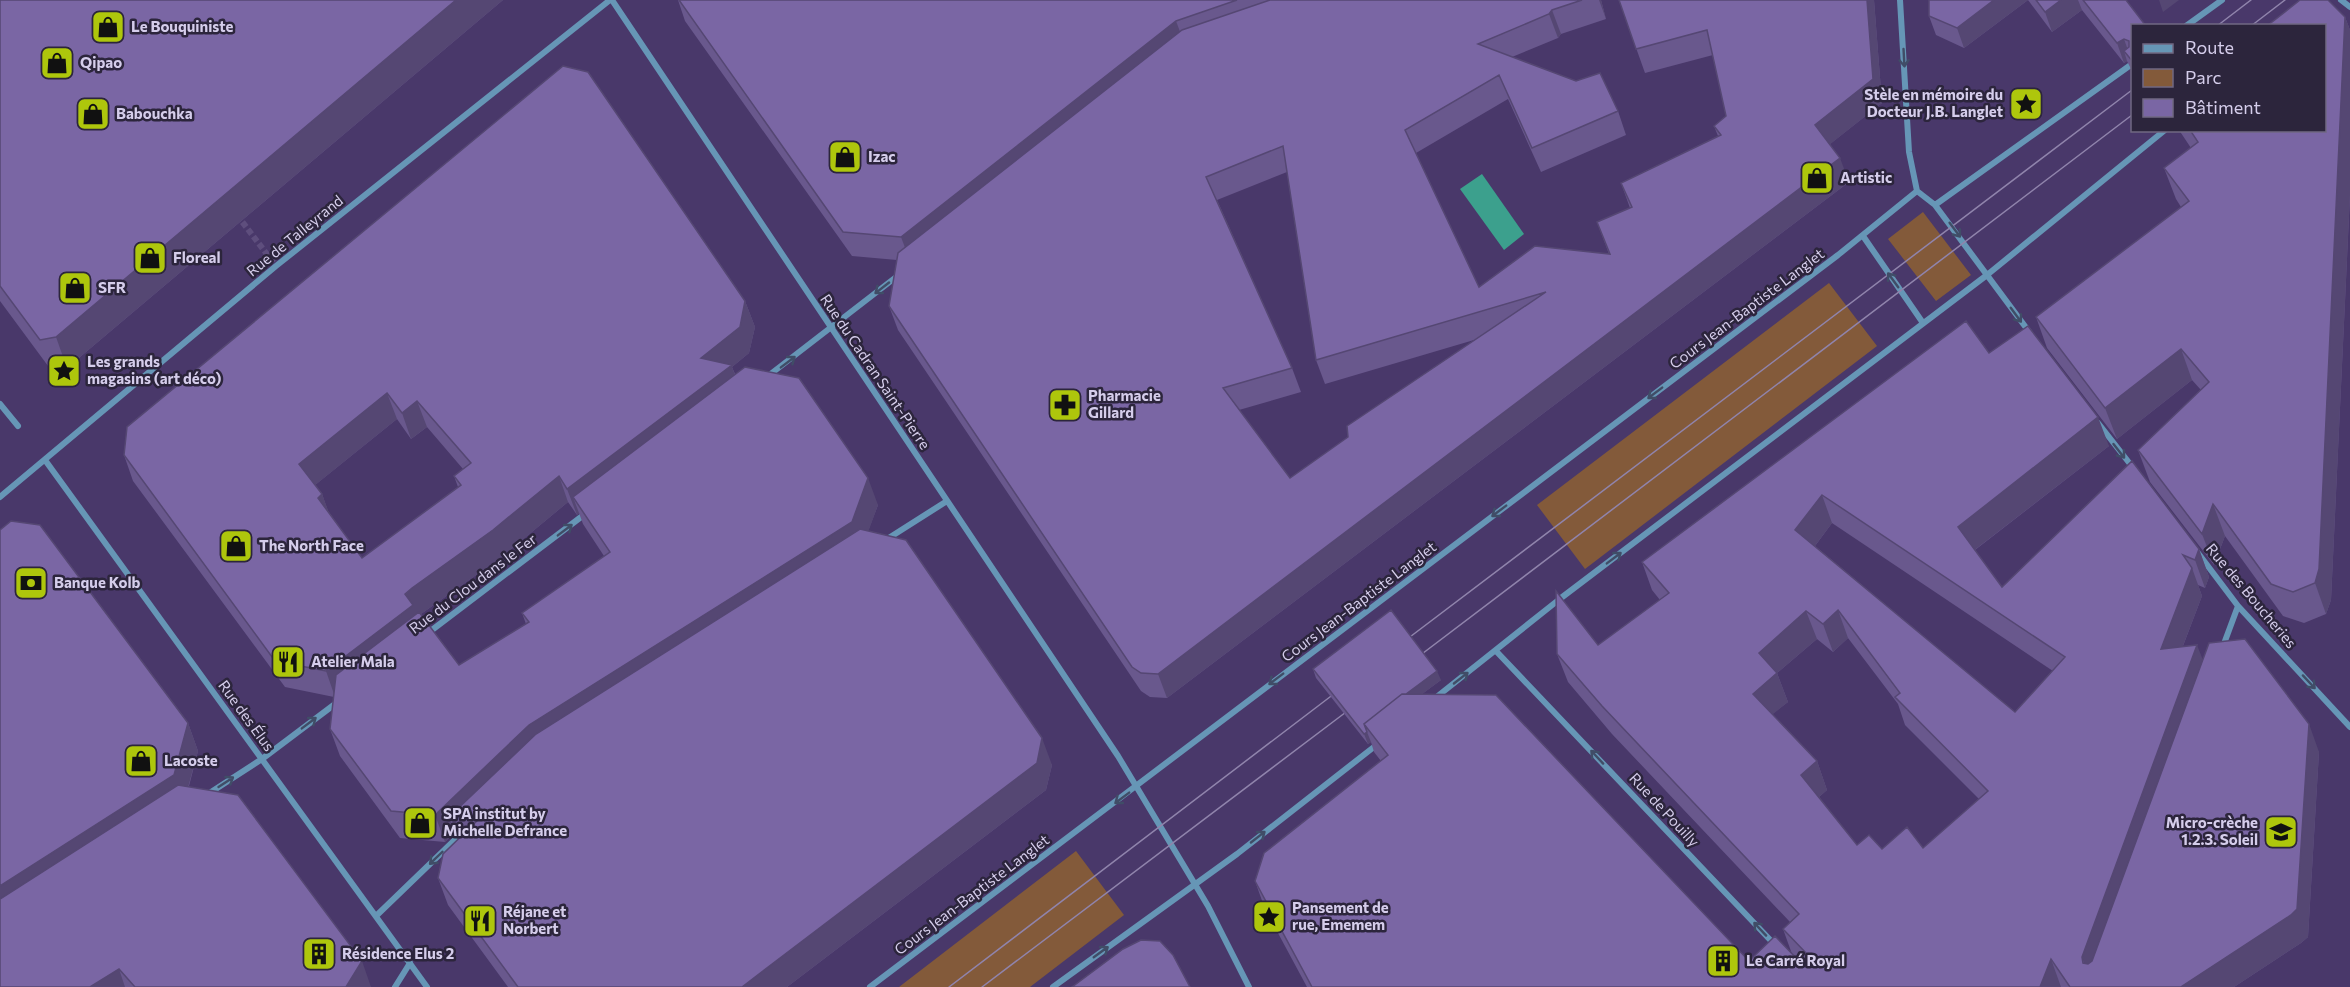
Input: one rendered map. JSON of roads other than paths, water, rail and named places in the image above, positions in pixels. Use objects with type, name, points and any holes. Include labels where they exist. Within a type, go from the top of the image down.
[{"type":"street","name":"Rue du Cadran Saint-Pierre","points":[[611,0],[1118,756],[1195,883],[1250,987]]},
{"type":"street","name":"Rue de Talleyrand","points":[[0,497],[276,266],[611,0]]},
{"type":"street","points":[[1900,0],[1909,152],[1917,191],[1935,205],[2033,338]]},
{"type":"street","points":[[2189,24],[2222,0]]},
{"type":"street","points":[[2341,0],[2350,8]]},
{"type":"street","points":[[1935,205],[2131,65]]},
{"type":"street","points":[[1431,702],[1987,275],[2163,132]]},
{"type":"street","name":"Cours Jean-Baptiste Langlet","points":[[870,987],[1863,236],[1917,191]]},
{"type":"street","points":[[1863,236],[1923,323]]},
{"type":"street","points":[[760,382],[832,329],[909,267]]},
{"type":"street","points":[[0,404],[18,426]]},
{"type":"street","points":[[2095,419],[2138,475]]},
{"type":"street","name":"Rue des Élus","points":[[45,460],[427,987]]},
{"type":"street","points":[[875,547],[947,501]]},
{"type":"street","name":"Rue du Clou dans le Fer","points":[[417,642],[589,512]]},
{"type":"street","name":"Rue des Boucheries","points":[[2195,550],[2238,606],[2350,727]]},
{"type":"street","points":[[2218,662],[2238,606]]},
{"type":"street","name":"Rue de Pouilly","points":[[1496,651],[1783,953]]},
{"type":"street","points":[[200,799],[262,759],[341,699]]},
{"type":"street","points":[[1053,987],[1237,854],[1385,738]]},
{"type":"street","points":[[375,916],[466,829]]},
{"type":"street","points":[[395,987],[410,963]]},
{"type":"tunnel","points":[[237,215],[276,266]]},
{"type":"tram line","points":[[2220,24],[2251,0]]},
{"type":"tram line","points":[[2254,24],[2285,0]]},
{"type":"tram line","points":[[1398,646],[2131,91]]},
{"type":"tram line","points":[[1410,663],[2131,116]]},
{"type":"tram line","points":[[949,987],[1343,687]]},
{"type":"tram line","points":[[982,987],[1358,703]]},
{"type":"place","name":"Le Bouquiniste","points":[[108,27]]},
{"type":"place","name":"Qipao","points":[[57,63]]},
{"type":"place","name":"Stèle en mémoire du Docteur J.B. Langlet","points":[[2026,104]]},
{"type":"place","name":"Babouchka","points":[[93,114]]},
{"type":"place","name":"Izac","points":[[845,157]]},
{"type":"place","name":"Artistic","points":[[1817,178]]},
{"type":"place","name":"Floreal","points":[[150,258]]},
{"type":"place","name":"SFR","points":[[75,288]]},
{"type":"place","name":"Les grands magasins (art déco)","points":[[64,371]]},
{"type":"place","name":"Pharmacie Gillard","points":[[1065,405]]},
{"type":"place","name":"The North Face","points":[[236,546]]},
{"type":"place","name":"Banque Kolb","points":[[31,583]]},
{"type":"place","name":"Atelier Mala","points":[[288,662]]},
{"type":"place","name":"Lacoste","points":[[141,761]]},
{"type":"place","name":"SPA institut by Michelle Defrance","points":[[420,823]]},
{"type":"place","name":"Micro-crèche 1.2.3. Soleil","points":[[2281,832]]},
{"type":"place","name":"Pansement de rue, Ememem","points":[[1269,917]]},
{"type":"place","name":"Réjane et Norbert","points":[[480,921]]},
{"type":"place","name":"Résidence Elus 2","points":[[319,954]]},
{"type":"place","name":"Le Carré Royal","points":[[1723,961]]}]
